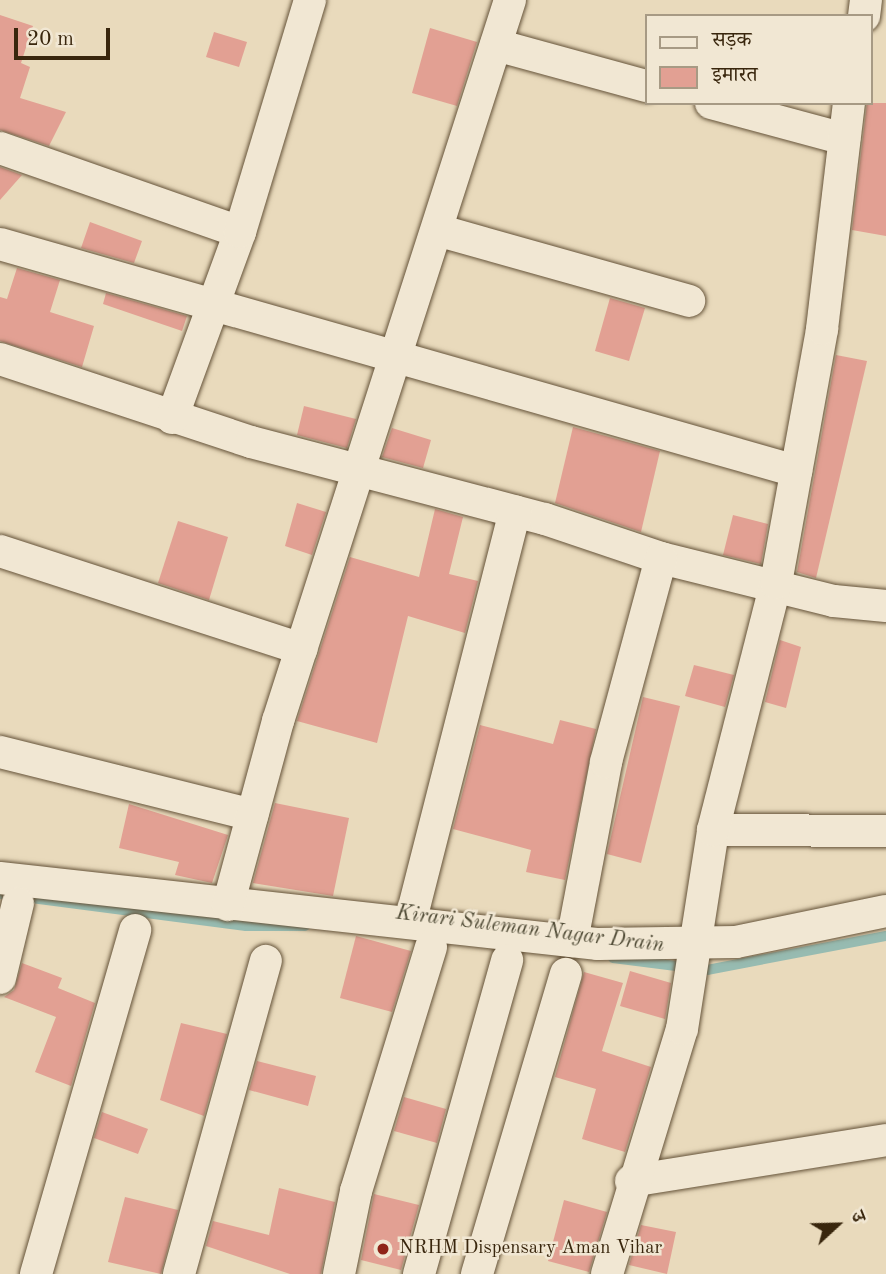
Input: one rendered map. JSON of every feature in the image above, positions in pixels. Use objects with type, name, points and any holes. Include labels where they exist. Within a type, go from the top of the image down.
[{"type":"street","points":[[172,418],[240,232],[310,0]]},
{"type":"street","points":[[228,905],[301,649],[510,0]]},
{"type":"street","points":[[496,45],[644,85]]},
{"type":"street","points":[[718,105],[844,139]]},
{"type":"street","points":[[607,1274],[631,1181],[682,1030],[713,830],[776,583],[822,329],[849,105]]},
{"type":"street","points":[[0,148],[240,232]]},
{"type":"street","points":[[437,230],[689,301]]},
{"type":"street","points":[[0,244],[210,309],[796,471]]},
{"type":"street","points":[[0,359],[172,418],[515,511],[661,558],[776,583],[834,601],[886,606]]},
{"type":"street","points":[[411,923],[515,511]]},
{"type":"street","points":[[0,551],[301,649]]},
{"type":"street","points":[[572,941],[606,762],[661,558]]},
{"type":"street","points":[[0,752],[252,815]]},
{"type":"street","points":[[713,830],[886,831]]},
{"type":"street","points":[[0,978],[9,891],[228,905],[572,941],[694,949],[886,911]]},
{"type":"street","points":[[36,1274],[135,930]]},
{"type":"street","points":[[339,1274],[356,1191],[430,947]]},
{"type":"street","points":[[419,1274],[507,960]]},
{"type":"street","points":[[179,1274],[266,961]]},
{"type":"street","points":[[477,1274],[566,974]]},
{"type":"street","points":[[631,1181],[886,1140]]},
{"type":"building","points":[[0,15],[33,26],[21,63],[30,67],[20,98],[66,112],[49,146],[0,130]]},
{"type":"building","points":[[430,28],[477,42],[457,106],[412,93]]},
{"type":"building","points":[[214,32],[247,42],[239,67],[206,57]]},
{"type":"building","points":[[886,103],[886,236],[852,230],[867,105]]},
{"type":"building","points":[[0,167],[22,175],[0,200]]},
{"type":"building","points":[[90,222],[142,241],[134,263],[81,248]]},
{"type":"building","points":[[17,268],[60,280],[50,312],[94,326],[82,367],[0,341],[0,297],[7,299]]},
{"type":"building","points":[[106,293],[187,316],[182,331],[103,304]]},
{"type":"building","points":[[610,298],[645,308],[629,361],[595,351]]},
{"type":"building","points":[[836,355],[867,361],[816,578],[797,572]]},
{"type":"building","points":[[304,406],[356,419],[347,448],[297,435]]},
{"type":"building","points":[[573,427],[660,451],[641,532],[555,503]]},
{"type":"building","points":[[392,428],[431,440],[423,468],[382,457]]},
{"type":"building","points":[[297,503],[326,512],[312,555],[285,546]]},
{"type":"building","points":[[435,509],[463,517],[449,574],[478,581],[465,633],[408,616],[377,743],[297,721],[350,557],[419,577]]},
{"type":"building","points":[[733,515],[768,524],[761,564],[723,555]]},
{"type":"building","points":[[178,521],[228,537],[209,600],[158,583]]},
{"type":"building","points":[[780,640],[801,647],[786,708],[765,702]]},
{"type":"building","points":[[694,665],[734,675],[725,707],[685,696]]},
{"type":"building","points":[[643,697],[680,706],[641,863],[607,854]]},
{"type":"building","points":[[560,720],[596,729],[565,880],[526,872],[531,850],[453,829],[480,725],[553,744]]},
{"type":"building","points":[[275,803],[349,818],[333,896],[253,883]]},
{"type":"building","points":[[129,804],[228,835],[212,883],[175,875],[179,862],[119,848]]},
{"type":"building","points":[[356,936],[411,951],[392,1012],[340,998]]},
{"type":"building","points":[[22,963],[62,978],[58,988],[95,1003],[71,1086],[35,1072],[56,1017],[4,997],[14,990]]},
{"type":"building","points":[[630,971],[671,983],[665,1019],[620,1006]]},
{"type":"building","points":[[584,972],[623,983],[602,1051],[651,1067],[625,1152],[582,1139],[596,1089],[555,1077]]},
{"type":"building","points":[[181,1023],[227,1034],[204,1116],[160,1100]]},
{"type":"building","points":[[257,1061],[316,1076],[308,1106],[249,1090]]},
{"type":"building","points":[[404,1097],[446,1109],[437,1143],[394,1131]]},
{"type":"building","points":[[102,1112],[148,1129],[138,1154],[94,1138]]},
{"type":"building","points":[[279,1188],[335,1202],[321,1274],[290,1274],[206,1246],[213,1221],[269,1235]]},
{"type":"building","points":[[374,1194],[419,1205],[401,1270],[361,1260]]},
{"type":"building","points":[[125,1197],[178,1210],[161,1274],[108,1262]]},
{"type":"building","points":[[564,1200],[607,1212],[589,1272],[548,1261]]},
{"type":"building","points":[[641,1225],[676,1232],[667,1274],[629,1265]]},
{"type":"waterway","name":"Kirari Suleman Nagar Drain","points":[[0,894],[246,926],[305,926]]},
{"type":"waterway","name":"Kirari Suleman Nagar Drain","points":[[613,958],[707,970],[886,936]]},
{"type":"place","name":"NRHM Dispensary Aman Vihar","points":[[383,1249]]}]
